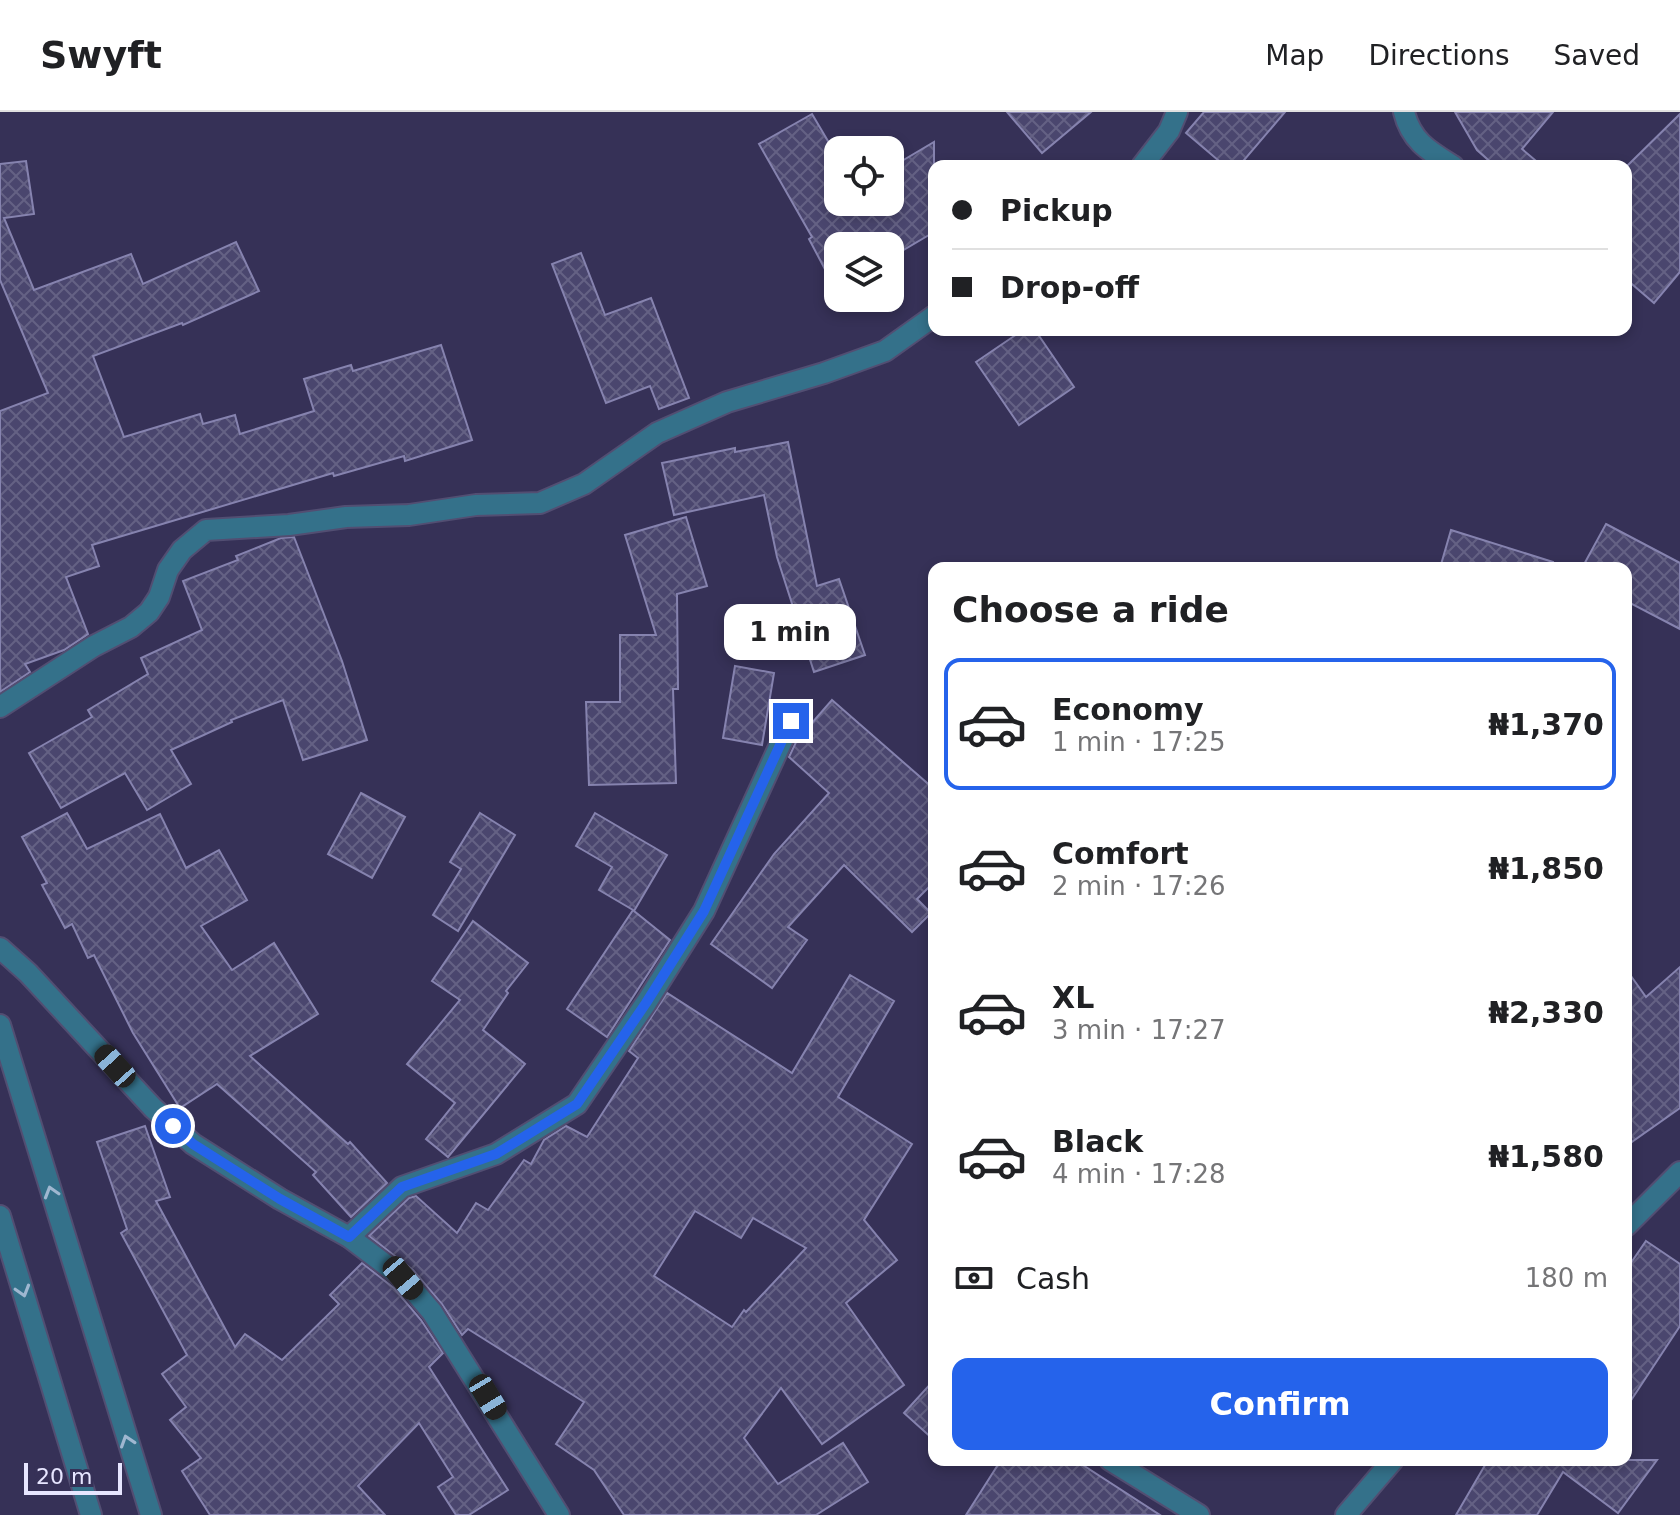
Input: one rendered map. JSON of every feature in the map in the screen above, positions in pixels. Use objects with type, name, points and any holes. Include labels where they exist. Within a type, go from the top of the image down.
[{"type":"street","points":[[1147,160],[1169,131],[1177,112]]},
{"type":"street","points":[[1404,112],[1408,130],[1428,150],[1444,160]]},
{"type":"street","points":[[0,707],[94,646],[131,627],[149,612],[159,597],[168,570],[182,550],[206,530],[289,525],[346,517],[409,515],[476,505],[540,503],[584,484],[657,433],[727,402],[885,351],[928,320]]},
{"type":"street","points":[[349,1237],[402,1187],[496,1154],[577,1104],[704,911],[791,721]]},
{"type":"street","points":[[0,948],[28,973],[153,1108],[193,1144],[280,1199],[349,1237],[403,1278],[432,1312],[488,1397],[559,1515]]},
{"type":"street","points":[[0,1025],[151,1515]]},
{"type":"street","points":[[1632,1220],[1680,1172]]},
{"type":"street","points":[[1,1223],[91,1515]]},
{"type":"street","points":[[1120,1466],[1199,1515]]},
{"type":"street","points":[[1346,1515],[1388,1466]]},
{"type":"building","points":[[1007,112],[1091,112],[1042,153]]},
{"type":"building","points":[[1204,112],[1285,112],[1244,160],[1218,160],[1186,133]]},
{"type":"building","points":[[1455,112],[1553,112],[1522,149],[1535,160],[1488,160],[1477,150]]},
{"type":"building","points":[[812,114],[825,136],[824,216],[904,216],[904,160],[934,142],[934,160],[928,160],[928,236],[904,250],[904,232],[824,232],[824,267],[809,239],[812,237],[759,144]]},
{"type":"building","points":[[1680,114],[1680,272],[1654,303],[1632,284],[1632,161]]},
{"type":"building","points":[[26,161],[34,214],[4,218],[34,290],[131,254],[143,284],[236,242],[259,291],[183,325],[93,356],[124,437],[200,414],[203,424],[235,415],[240,434],[314,411],[304,379],[351,365],[353,371],[441,345],[472,440],[405,461],[404,456],[334,476],[333,473],[92,545],[99,566],[66,577],[88,634],[64,650],[25,664],[30,672],[0,692],[0,411],[48,393],[0,280],[0,164]]},
{"type":"building","points":[[581,253],[605,315],[651,298],[689,398],[659,409],[650,386],[606,403],[552,264]]},
{"type":"building","points":[[1014,336],[1039,336],[1074,387],[1019,425],[976,362]]},
{"type":"building","points":[[788,442],[817,586],[839,579],[865,655],[814,672],[777,557],[764,495],[674,515],[662,463],[735,448],[735,452]]},
{"type":"building","points":[[686,517],[707,586],[677,594],[678,689],[673,689],[676,783],[589,785],[586,702],[620,702],[620,635],[656,635],[625,535]]},
{"type":"building","points":[[1606,524],[1680,563],[1680,629],[1632,604],[1632,562],[1585,562]]},
{"type":"building","points":[[1451,530],[1553,562],[1442,562]]},
{"type":"building","points":[[294,537],[342,661],[367,740],[303,760],[283,700],[231,720],[171,750],[191,784],[147,810],[125,773],[61,808],[29,753],[92,717],[88,710],[148,674],[141,658],[202,630],[183,581],[238,560],[236,556],[281,538]]},
{"type":"building","points":[[735,666],[774,673],[762,745],[723,738]]},
{"type":"building","points":[[832,700],[928,784],[928,888],[917,899],[928,910],[928,916],[912,932],[844,865],[788,927],[807,940],[772,988],[711,944],[774,854],[829,793],[789,757],[797,740]]},
{"type":"building","points":[[361,793],[405,817],[372,878],[328,854]]},
{"type":"building","points":[[67,813],[87,849],[160,814],[186,868],[219,850],[247,900],[201,926],[232,970],[274,943],[318,1014],[250,1056],[348,1144],[350,1142],[387,1183],[351,1217],[313,1175],[316,1172],[217,1084],[180,1108],[133,1033],[94,955],[88,958],[72,924],[65,928],[42,885],[47,883],[22,837]]},
{"type":"building","points":[[480,813],[515,835],[458,931],[433,915],[461,869],[450,862]]},
{"type":"building","points":[[595,813],[667,855],[634,911],[670,940],[607,1037],[567,1009],[633,910],[599,890],[612,867],[576,846]]},
{"type":"building","points":[[473,921],[528,963],[506,991],[508,993],[483,1030],[525,1064],[448,1157],[426,1139],[455,1103],[407,1064],[460,1000],[432,981]]},
{"type":"building","points":[[1680,967],[1680,1108],[1632,1142],[1632,977],[1646,997]]},
{"type":"building","points":[[850,975],[894,1001],[838,1097],[912,1144],[864,1220],[897,1260],[846,1303],[904,1385],[822,1444],[781,1388],[744,1438],[778,1484],[843,1443],[868,1482],[816,1515],[624,1515],[594,1470],[556,1444],[584,1402],[468,1329],[462,1335],[442,1304],[413,1270],[369,1236],[409,1198],[416,1196],[457,1233],[476,1203],[488,1210],[524,1160],[531,1164],[544,1140],[566,1126],[587,1137],[638,1058],[629,1051],[667,993],[792,1073]],"holes":[[[695,1211],[741,1238],[753,1218],[806,1248],[746,1312],[744,1310],[732,1327],[654,1276]]]},
{"type":"building","points":[[145,1126],[170,1197],[156,1201],[235,1347],[245,1334],[282,1360],[339,1304],[330,1295],[362,1263],[394,1288],[443,1353],[429,1367],[508,1490],[469,1515],[456,1515],[438,1487],[453,1477],[419,1423],[358,1486],[385,1515],[210,1515],[182,1471],[201,1458],[170,1420],[186,1407],[162,1374],[187,1355],[121,1233],[127,1229],[97,1142]]},
{"type":"building","points":[[1646,1241],[1680,1264],[1680,1326],[1632,1399],[1632,1261]]},
{"type":"building","points":[[928,1387],[928,1435],[904,1413]]},
{"type":"building","points":[[1632,1460],[1657,1460],[1618,1513],[1563,1472],[1537,1515],[1456,1515],[1485,1466],[1632,1466]]},
{"type":"building","points":[[997,1466],[1084,1466],[1160,1515],[966,1515]]},
{"type":"route","points":[[173,1126],[193,1144],[280,1199],[349,1237],[402,1187],[496,1154],[577,1104],[704,911],[791,721]]}]
